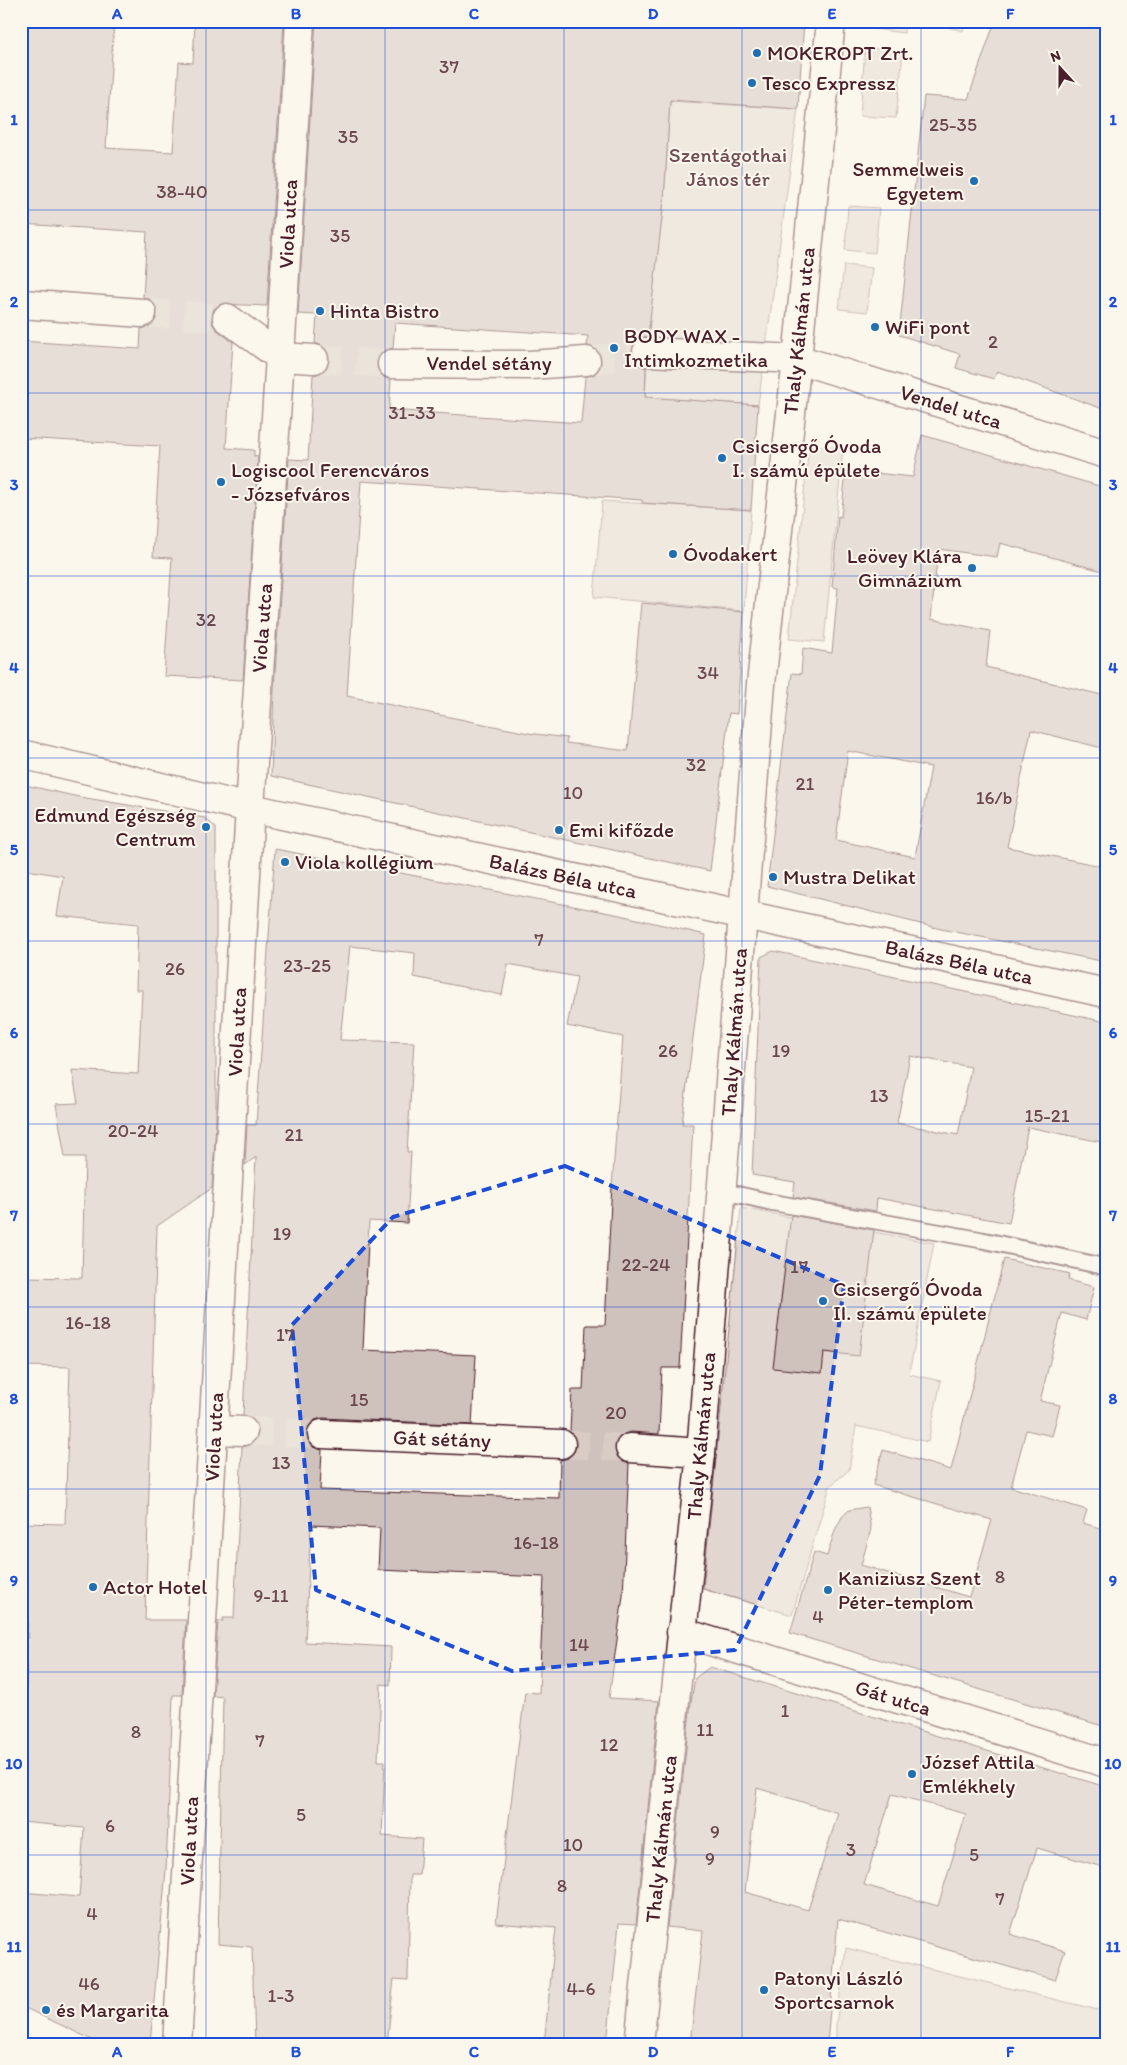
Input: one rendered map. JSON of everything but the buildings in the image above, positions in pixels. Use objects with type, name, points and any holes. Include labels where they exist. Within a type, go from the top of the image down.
[{"type":"street","name":"Viola utca","points":[[177,2044],[250,808],[300,21]]},
{"type":"street","name":"Thaly Kálmán utca","points":[[639,2044],[701,1453],[760,684],[797,359],[831,21]]},
{"type":"street","points":[[21,304],[142,313]]},
{"type":"street","points":[[227,318],[280,357],[314,359]]},
{"type":"street","points":[[647,352],[797,359]]},
{"type":"street","name":"Vendel utca","points":[[797,359],[1106,454]]},
{"type":"street","name":"Vendel sétány","points":[[392,364],[530,365],[586,361]]},
{"type":"street","name":"Balázs Béla utca","points":[[21,754],[250,808],[1106,993]]},
{"type":"street","points":[[214,1430],[243,1431]]},
{"type":"street","name":"Gát sétány","points":[[322,1434],[561,1444]]},
{"type":"street","points":[[630,1448],[701,1453]]},
{"type":"street","name":"Gát utca","points":[[681,1632],[1106,1763]]},
{"type":"lane","points":[[722,1191],[770,1202],[982,1240],[1106,1267]]},
{"type":"highlighted area","points":[[565,1166],[844,1285],[820,1475],[735,1650],[512,1671],[316,1590],[292,1325],[393,1217]]},
{"type":"green space","points":[[867,21],[905,21],[904,33],[867,28]]},
{"type":"green space","points":[[935,21],[966,21],[963,31],[935,24]]},
{"type":"green space","points":[[865,47],[903,53],[896,118],[860,116]]},
{"type":"green space","name":"Szentágothai János tér","points":[[670,101],[798,109],[758,405],[645,397],[651,301],[664,201]]},
{"type":"green space","points":[[848,206],[879,208],[875,253],[845,250]]},
{"type":"green space","points":[[844,265],[872,268],[867,312],[839,309]]},
{"type":"green space","points":[[809,445],[843,448],[824,642],[789,639]]},
{"type":"green space","name":"Óvodakert","points":[[602,501],[751,510],[744,611],[594,597]]},
{"type":"green space","points":[[741,1208],[934,1243],[909,1374],[941,1381],[928,1442],[856,1426],[849,1470],[830,1486],[792,1615],[703,1589]]},
{"type":"green space","points":[[846,1948],[1106,2012],[1106,2044],[836,2044],[836,2025]]},
{"type":"tunnel","points":[[142,313],[227,318]]},
{"type":"tunnel","points":[[586,361],[647,352]]},
{"type":"tunnel","points":[[314,359],[392,364]]},
{"type":"tunnel","points":[[243,1431],[322,1434]]},
{"type":"tunnel","points":[[561,1444],[630,1448]]},
{"type":"place","name":"MOKEROPT Zrt.","points":[[757,53]]},
{"type":"place","name":"Tesco Expressz","points":[[752,83]]},
{"type":"place","name":"Semmelweis Egyetem","points":[[974,181]]},
{"type":"place","name":"Hinta Bistro","points":[[320,311]]},
{"type":"place","name":"WiFi pont","points":[[875,327]]},
{"type":"place","name":"BODY WAX - Intimkozmetika","points":[[614,348]]},
{"type":"place","name":"Csicsergő Óvoda I. számú épülete","points":[[722,458]]},
{"type":"place","name":"Logiscool Ferencváros - Józsefváros","points":[[221,482]]},
{"type":"place","name":"Óvodakert","points":[[673,554]]},
{"type":"place","name":"Leövey Klára Gimnázium","points":[[972,568]]},
{"type":"place","name":"Edmund Egészség Centrum","points":[[206,827]]},
{"type":"place","name":"Emi kifőzde","points":[[559,830]]},
{"type":"place","name":"Viola kollégium","points":[[285,862]]},
{"type":"place","name":"Mustra Delikat","points":[[773,877]]},
{"type":"place","name":"Csicsergő Óvoda II. számú épülete","points":[[823,1301]]},
{"type":"place","name":"Actor Hotel","points":[[93,1587]]},
{"type":"place","name":"Kaniziusz Szent Péter-templom","points":[[828,1590]]},
{"type":"place","name":"József Attila Emlékhely","points":[[912,1774]]},
{"type":"place","name":"Patonyi László Sportcsarnok","points":[[764,1990]]},
{"type":"place","name":"és Margarita","points":[[46,2010]]}]
